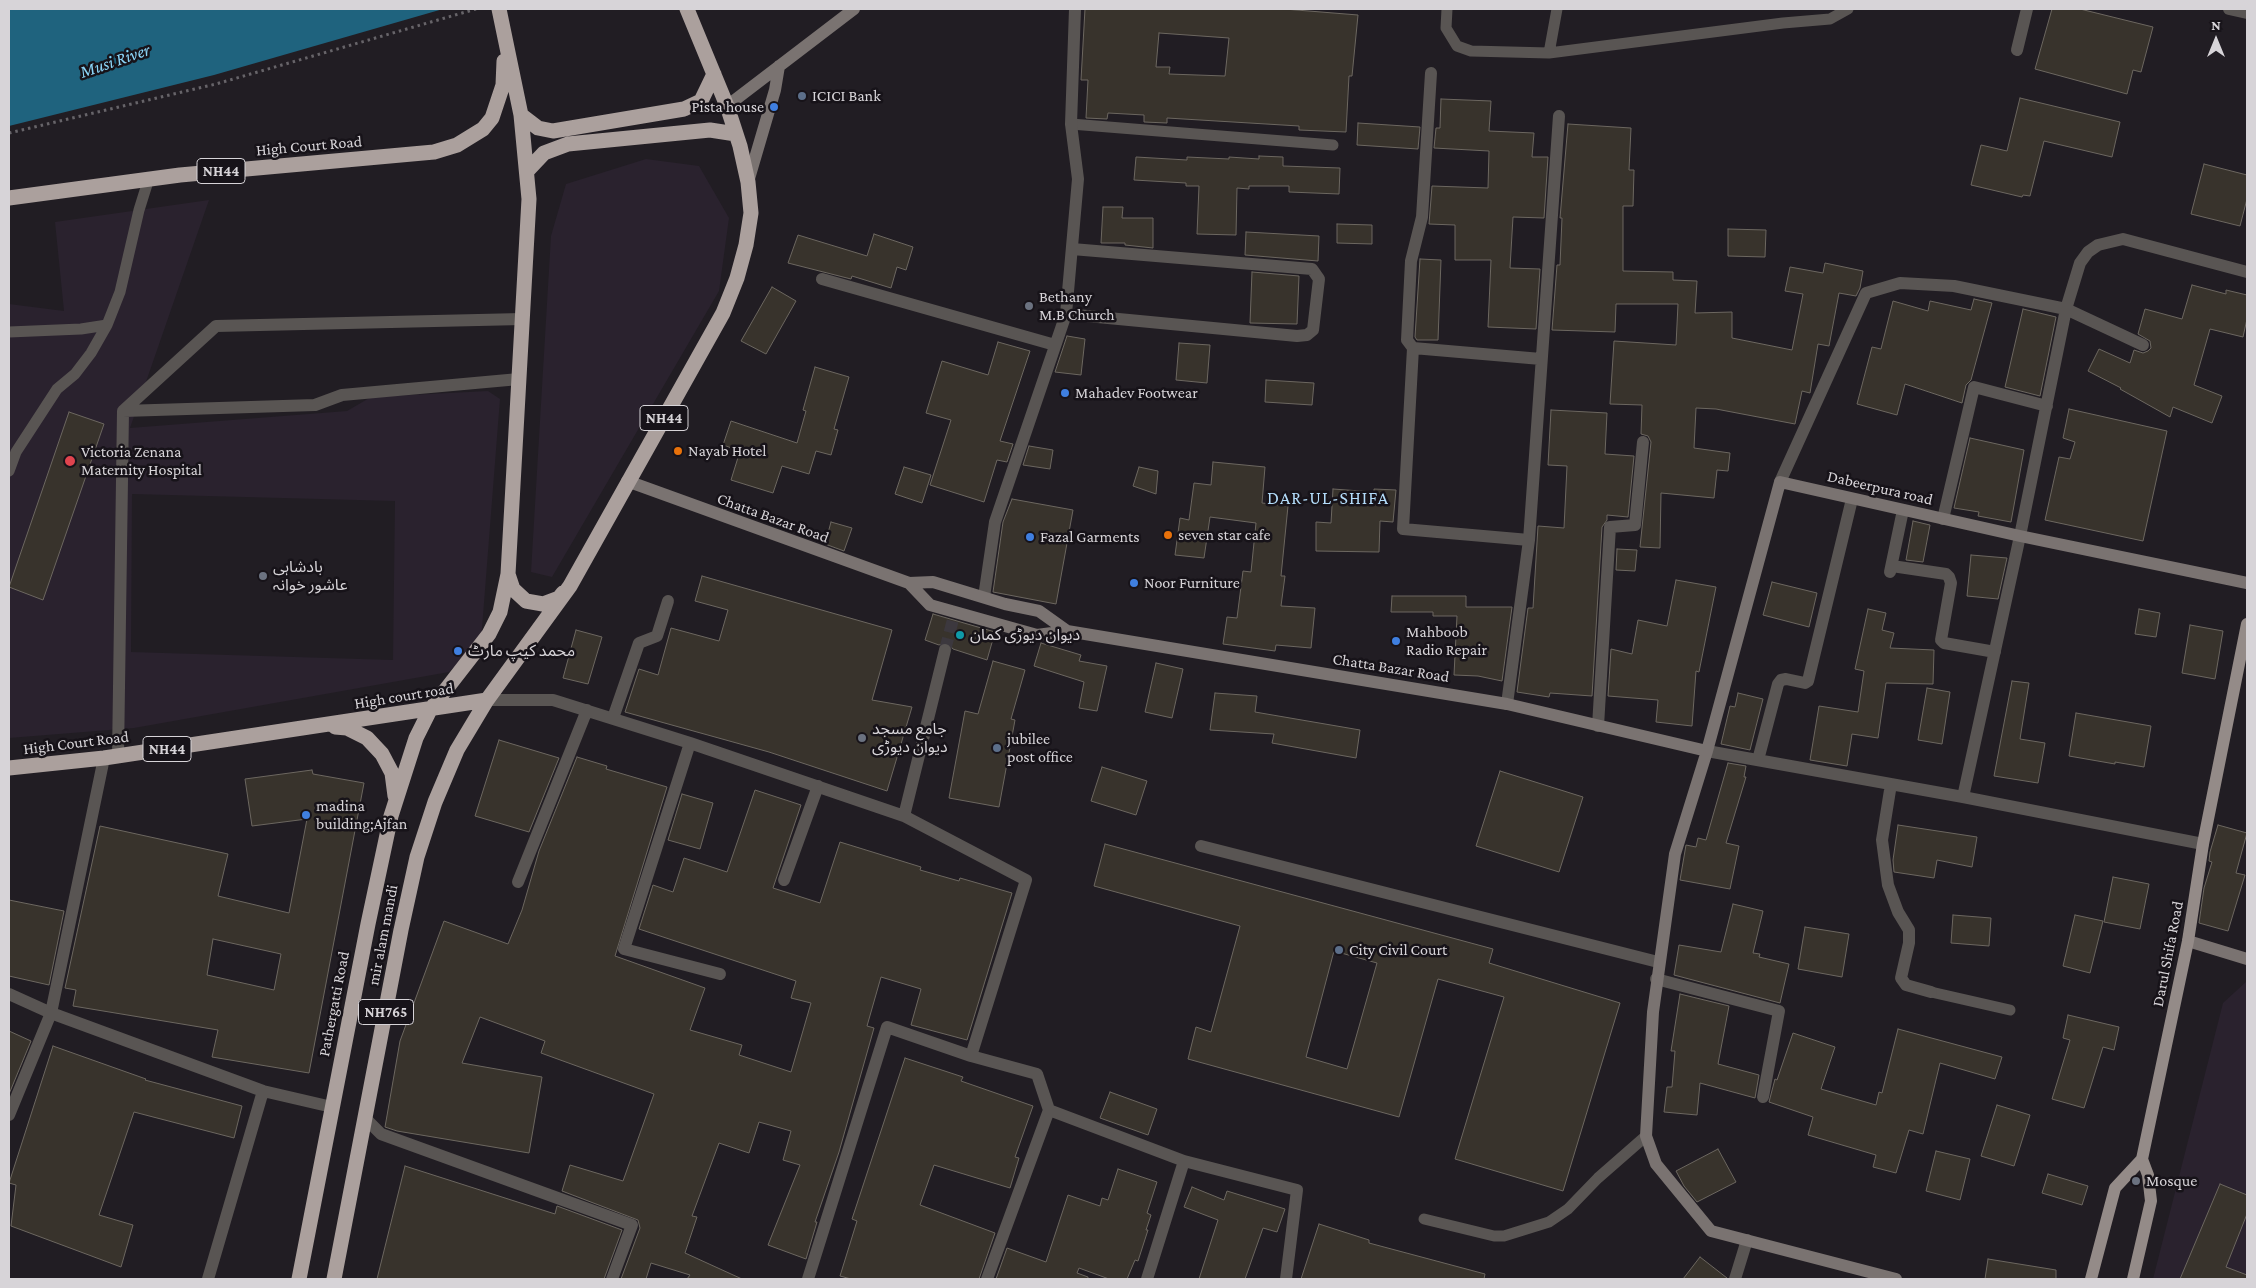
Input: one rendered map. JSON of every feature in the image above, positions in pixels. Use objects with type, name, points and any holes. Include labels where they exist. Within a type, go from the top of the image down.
[{"type":"highway","name":"NH44","points":[[487,700],[570,586],[627,481],[724,314],[737,278],[746,245],[751,213],[748,182],[727,106],[687,9]]},
{"type":"highway","points":[[430,710],[489,634],[500,612],[508,574],[529,199],[521,115],[499,12]]},
{"type":"highway","name":"High Court Road","points":[[9,198],[149,178],[434,152],[457,145],[483,129],[492,118],[503,85],[499,12]]},
{"type":"highway","points":[[521,115],[538,128],[553,131],[684,109],[701,101],[714,74]]},
{"type":"highway","points":[[527,171],[544,153],[568,144],[710,130],[736,134]]},
{"type":"highway","points":[[508,574],[514,590],[526,600],[543,604],[559,598],[570,586]]},
{"type":"highway","name":"High court road","points":[[326,726],[487,700]]},
{"type":"highway","name":"mir alam mandi","points":[[334,1279],[401,930],[417,857],[434,802],[457,750],[487,700]]},
{"type":"highway","name":"Pathergatti Road","points":[[299,1279],[391,816],[416,738],[430,710]]},
{"type":"highway","points":[[326,726],[347,728],[367,738],[382,754],[392,773],[395,794],[391,816]]},
{"type":"highway","name":"High Court Road","points":[[9,768],[111,757],[326,726]]},
{"type":"main road","name":"Darul Shifa Road","points":[[2142,1160],[2188,941],[2203,844],[2247,624]]},
{"type":"main road","points":[[2091,1279],[2115,1188],[2142,1160],[2148,1175],[2151,1201],[2133,1279]]},
{"type":"street","points":[[727,106],[854,9]]},
{"type":"street","points":[[984,597],[995,522],[1066,314],[1078,179],[1071,124],[1075,9]]},
{"type":"street","points":[[2017,50],[2027,9]]},
{"type":"street","points":[[2229,9],[2247,13]]},
{"type":"street","points":[[748,182],[775,90],[779,66]]},
{"type":"street","points":[[1431,73],[1422,217],[1411,261],[1407,340],[1414,348],[1542,359]]},
{"type":"street","points":[[1507,704],[1529,540],[1559,116]]},
{"type":"street","points":[[1963,797],[2020,536],[2066,309],[2080,263],[2088,252],[2108,241],[2123,239],[2247,272]]},
{"type":"street","points":[[1066,314],[1297,336],[1307,334],[1313,330],[1319,279],[1312,269],[1072,249]]},
{"type":"street","points":[[822,278],[1054,345]]},
{"type":"street","points":[[1896,1279],[1711,1231],[1656,1164],[1646,1136],[1656,979],[1675,854],[1707,751],[1780,482],[1866,293],[1900,283],[1954,286],[2066,309],[2143,345]]},
{"type":"street","points":[[9,1114],[51,1013],[111,757],[123,411],[216,326],[522,319]]},
{"type":"street","points":[[1414,348],[1403,529],[1529,540]]},
{"type":"street","points":[[123,411],[316,405],[342,395],[519,379]]},
{"type":"street","points":[[1942,519],[1974,387],[2047,406]]},
{"type":"street","points":[[1598,726],[1610,527],[1635,525],[1643,442]]},
{"type":"street","name":"Chatta Bazar Road","points":[[627,481],[909,583],[933,582],[1039,610],[1067,631]]},
{"type":"street","name":"Dabeerpura road","points":[[1780,482],[2020,536],[2247,583]]},
{"type":"street","points":[[1758,760],[1778,684],[1781,680],[1786,679],[1804,683],[1808,681],[1852,499]]},
{"type":"street","points":[[1903,510],[1891,569],[1946,574],[1950,577],[1952,582],[1941,640],[1944,643],[1995,652]]},
{"type":"street","name":"Chatta Bazar Road","points":[[909,583],[930,605],[1037,635],[1067,631],[1507,704],[1707,751]]},
{"type":"street","points":[[613,718],[639,643],[657,636],[668,600]]},
{"type":"street","points":[[904,816],[945,650]]},
{"type":"street","points":[[487,700],[553,700],[690,743],[904,816],[1026,880],[971,1056]]},
{"type":"street","points":[[518,882],[588,710]]},
{"type":"street","points":[[690,743],[624,949],[720,974]]},
{"type":"street","points":[[1707,751],[1963,797],[2203,844]]},
{"type":"street","points":[[1892,784],[1882,840],[1888,885],[1898,912],[1909,930],[1909,942],[1901,978],[1906,985],[1931,992]]},
{"type":"street","points":[[784,880],[818,786]]},
{"type":"street","points":[[1202,846],[1658,962]]},
{"type":"street","points":[[2188,941],[2247,959]]},
{"type":"street","points":[[1656,979],[1779,1010],[1763,1097]]},
{"type":"street","points":[[9,994],[51,1013],[263,1091],[332,1107]]},
{"type":"street","points":[[808,1279],[887,1027],[971,1056],[1037,1074],[1049,1110],[987,1279]]},
{"type":"street","points":[[208,1279],[263,1091]]},
{"type":"street","points":[[1049,1110],[1184,1161],[1297,1190],[1286,1279]]},
{"type":"street","points":[[366,1119],[382,1134],[632,1225],[612,1279]]},
{"type":"street","points":[[1147,1279],[1184,1161]]},
{"type":"street","points":[[1735,1279],[1747,1240]]},
{"type":"lane","points":[[1446,9],[1446,28],[1457,46],[1472,51],[1550,53],[1783,23],[1830,19],[1848,9]]},
{"type":"lane","points":[[1550,53],[1557,9]]},
{"type":"lane","points":[[1071,124],[1333,145]]},
{"type":"lane","points":[[9,471],[16,452],[57,389],[75,374],[91,353],[107,325],[120,292],[139,210],[149,178]]},
{"type":"lane","points":[[9,332],[81,329],[107,325]]},
{"type":"lane","points":[[1931,992],[2010,1010]]},
{"type":"lane","points":[[1424,1219],[1494,1236],[1504,1236],[1549,1222],[1568,1209],[1598,1178],[1646,1136]]},
{"type":"path","points":[[9,133],[216,84],[476,9]]},
{"type":"shaded area","points":[[646,159],[699,166],[729,218],[719,291],[552,577],[531,572],[551,236],[566,184]]},
{"type":"shaded area","points":[[209,200],[130,428],[347,411],[371,397],[488,391],[500,399],[481,641],[449,672],[134,728],[9,738],[9,304],[64,311],[55,222]],"holes":[[[132,494],[395,501],[393,660],[131,652]]]},
{"type":"shaded area","points":[[2247,981],[2247,1279],[2153,1279],[2223,1003]]},
{"type":"water","name":"Musi River","points":[[9,9],[443,9],[214,75],[9,126]]},
{"type":"building","points":[[1085,9],[1284,9],[1358,15],[1352,76],[1349,76],[1346,132],[1299,130],[1299,126],[1167,118],[1167,123],[1144,122],[1144,115],[1108,113],[1107,119],[1086,118],[1088,80],[1081,80]],"holes":[[[1159,33],[1229,38],[1225,76],[1169,74],[1170,67],[1156,67]]]},
{"type":"building","points":[[2052,9],[2080,9],[2153,27],[2141,72],[2133,70],[2127,94],[2035,69]]},
{"type":"building","points":[[2020,98],[2120,122],[2112,157],[2044,141],[2030,196],[2023,195],[2022,197],[1971,185],[1981,145],[2007,151]]},
{"type":"building","points":[[1441,99],[1491,101],[1489,131],[1534,133],[1532,157],[1548,157],[1544,218],[1513,217],[1510,268],[1540,269],[1536,329],[1488,327],[1491,260],[1455,260],[1455,225],[1429,224],[1432,186],[1488,188],[1489,151],[1434,148],[1436,128],[1440,128]]},
{"type":"building","points":[[1358,123],[1420,127],[1418,149],[1357,145]]},
{"type":"building","points":[[1568,124],[1631,128],[1629,170],[1634,170],[1633,206],[1623,206],[1623,271],[1673,272],[1673,280],[1697,281],[1695,313],[1732,312],[1732,338],[1792,350],[1803,294],[1785,291],[1790,267],[1823,273],[1825,263],[1863,271],[1860,288],[1856,296],[1839,293],[1829,346],[1818,344],[1810,393],[1802,391],[1795,424],[1716,409],[1696,408],[1694,448],[1730,453],[1728,471],[1717,470],[1714,498],[1661,493],[1660,548],[1640,547],[1651,442],[1648,436],[1641,434],[1642,405],[1610,404],[1614,341],[1676,345],[1678,304],[1616,304],[1615,332],[1552,330],[1557,265],[1560,265],[1562,218],[1560,218]]},
{"type":"building","points":[[1259,156],[1283,157],[1283,166],[1340,168],[1339,194],[1289,192],[1289,186],[1249,186],[1249,189],[1237,188],[1236,235],[1197,234],[1199,186],[1186,186],[1186,183],[1134,180],[1136,157],[1187,160],[1187,157],[1259,159]]},
{"type":"building","points":[[2204,164],[2247,175],[2247,199],[2240,226],[2191,214]]},
{"type":"building","points":[[1103,207],[1123,207],[1122,218],[1153,218],[1153,248],[1125,245],[1125,243],[1101,243]]},
{"type":"building","points":[[1337,224],[1372,225],[1372,244],[1337,243]]},
{"type":"building","points":[[1728,229],[1766,230],[1765,257],[1728,256]]},
{"type":"building","points":[[1246,232],[1319,236],[1318,261],[1245,255]]},
{"type":"building","points":[[874,234],[913,247],[906,270],[897,267],[891,288],[852,276],[851,279],[788,263],[798,235],[867,256]]},
{"type":"building","points":[[1420,259],[1441,260],[1438,340],[1417,340],[1415,337]]},
{"type":"building","points":[[1252,272],[1299,276],[1297,324],[1250,323]]},
{"type":"building","points":[[2192,285],[2226,294],[2226,290],[2247,295],[2247,319],[2243,337],[2210,329],[2194,385],[2222,396],[2212,423],[2173,407],[2170,417],[2088,371],[2099,349],[2130,363],[2134,350],[2143,353],[2148,351],[2151,348],[2150,341],[2138,334],[2145,309],[2182,319]]},
{"type":"building","points":[[772,287],[796,301],[766,354],[741,341]]},
{"type":"building","points":[[1974,299],[1992,303],[1971,380],[1966,385],[1962,403],[1905,384],[1897,415],[1857,404],[1872,347],[1881,349],[1893,301],[1928,311],[1930,301],[1971,310]]},
{"type":"building","points":[[2023,309],[2056,317],[2040,396],[2005,387]]},
{"type":"building","points":[[1067,336],[1085,339],[1081,375],[1055,372]]},
{"type":"building","points":[[998,342],[1030,351],[1000,441],[1013,444],[1007,462],[997,460],[984,502],[930,485],[951,420],[926,413],[942,361],[988,375]]},
{"type":"building","points":[[1179,343],[1210,345],[1207,383],[1176,380]]},
{"type":"building","points":[[815,367],[849,377],[834,429],[838,430],[831,455],[816,451],[809,474],[782,466],[773,493],[731,480],[740,451],[723,445],[731,421],[797,443],[806,411],[803,410]]},
{"type":"building","points":[[1266,380],[1314,383],[1312,405],[1265,402]]},
{"type":"building","points":[[2069,409],[2167,431],[2143,541],[2045,520],[2059,457],[2070,459],[2075,442],[2063,438]]},
{"type":"building","points":[[1551,410],[1607,413],[1605,454],[1634,456],[1628,517],[1607,515],[1607,520],[1602,527],[1592,696],[1550,693],[1549,697],[1517,692],[1528,608],[1533,608],[1538,526],[1564,528],[1567,466],[1548,465]]},
{"type":"building","points":[[69,412],[104,424],[43,600],[9,587]]},
{"type":"building","points":[[1970,438],[2024,450],[2011,522],[1978,516],[1979,512],[1954,508]]},
{"type":"building","points":[[1029,446],[1053,450],[1050,469],[1023,465]]},
{"type":"building","points":[[1213,462],[1265,467],[1262,503],[1288,506],[1281,576],[1285,576],[1281,606],[1315,608],[1311,648],[1276,645],[1275,651],[1223,644],[1227,617],[1237,618],[1243,571],[1251,572],[1256,523],[1210,517],[1204,558],[1175,555],[1180,518],[1189,520],[1194,483],[1211,485]]},
{"type":"building","points":[[904,467],[931,475],[922,503],[895,494]]},
{"type":"building","points":[[1139,467],[1158,471],[1156,494],[1133,486]]},
{"type":"building","points":[[1333,489],[1374,492],[1374,489],[1396,490],[1393,522],[1380,521],[1379,552],[1316,551],[1316,522],[1331,523]]},
{"type":"building","points":[[1012,499],[1073,510],[1056,604],[993,592],[1003,522]]},
{"type":"building","points":[[1913,521],[1930,525],[1923,562],[1906,560]]},
{"type":"building","points":[[831,522],[852,528],[844,551],[825,544]]},
{"type":"building","points":[[1617,549],[1637,550],[1635,571],[1616,570]]},
{"type":"building","points":[[1971,555],[2007,558],[1998,599],[1967,596]]},
{"type":"building","points":[[702,576],[892,630],[872,700],[912,707],[887,791],[769,752],[625,712],[639,669],[658,675],[671,628],[719,641],[728,610],[695,601]]},
{"type":"building","points":[[1676,580],[1716,587],[1699,672],[1696,671],[1692,726],[1656,722],[1658,700],[1608,696],[1611,649],[1632,654],[1638,620],[1667,626]]},
{"type":"building","points":[[1772,582],[1817,593],[1809,627],[1763,615]]},
{"type":"building","points":[[1392,596],[1466,596],[1466,607],[1512,607],[1502,681],[1478,676],[1454,675],[1457,616],[1433,616],[1433,612],[1391,612]]},
{"type":"building","points":[[1868,609],[1886,613],[1882,630],[1894,633],[1890,648],[1934,650],[1933,684],[1886,683],[1878,738],[1852,734],[1847,766],[1810,760],[1819,706],[1858,712],[1864,671],[1855,669]]},
{"type":"building","points":[[2139,609],[2160,613],[2156,637],[2135,634]]},
{"type":"building","name":"دیوان دیوڑی کمان","points":[[933,614],[995,632],[987,660],[953,649],[947,642],[939,645],[925,640]]},
{"type":"building","points":[[2190,625],[2223,631],[2215,679],[2182,673]]},
{"type":"building","points":[[576,630],[602,637],[588,684],[563,678]]},
{"type":"building","points":[[1041,643],[1081,655],[1079,661],[1107,666],[1097,711],[1079,708],[1084,682],[1034,666]]},
{"type":"building","points":[[993,661],[1025,670],[1011,719],[1015,720],[999,807],[949,798],[965,711],[978,714]]},
{"type":"building","points":[[1156,663],[1183,669],[1172,718],[1145,712]]},
{"type":"building","points":[[2012,681],[2029,683],[2020,739],[2045,743],[2038,783],[1994,776]]},
{"type":"building","points":[[1927,688],[1950,692],[1942,744],[1918,740]]},
{"type":"building","points":[[1215,693],[1257,696],[1255,712],[1360,730],[1356,758],[1272,743],[1274,734],[1210,730]]},
{"type":"building","points":[[1738,693],[1763,699],[1750,750],[1721,744],[1730,706],[1735,707]]},
{"type":"building","points":[[2076,713],[2151,726],[2144,767],[2069,756]]},
{"type":"building","points":[[499,740],[559,758],[529,832],[475,816]]},
{"type":"building","points":[[577,757],[607,766],[606,769],[667,787],[615,956],[705,988],[690,1030],[742,1045],[739,1055],[791,1072],[811,1003],[791,998],[796,981],[639,929],[653,885],[673,892],[684,858],[727,872],[755,790],[801,805],[773,888],[820,903],[840,842],[921,867],[920,870],[959,881],[960,878],[1012,893],[967,1040],[911,1025],[921,989],[881,977],[867,1026],[874,1028],[839,1152],[815,1222],[817,1222],[806,1259],[768,1245],[800,1165],[783,1160],[791,1131],[759,1122],[749,1153],[719,1143],[692,1216],[697,1217],[685,1253],[742,1279],[687,1279],[690,1275],[651,1263],[646,1279],[621,1279],[640,1228],[638,1220],[562,1191],[570,1165],[623,1181],[654,1094],[541,1053],[545,1041],[480,1017],[462,1063],[542,1077],[529,1153],[397,1131],[385,1127],[400,1041],[444,921],[508,944],[522,910],[539,851]]},
{"type":"building","points":[[1728,763],[1746,766],[1744,777],[1746,777],[1726,843],[1739,846],[1730,889],[1680,880],[1686,845],[1696,847],[1698,838],[1706,840]]},
{"type":"building","points":[[1102,767],[1147,781],[1136,815],[1091,801]]},
{"type":"building","points":[[312,770],[313,774],[364,783],[309,1073],[212,1057],[218,1030],[73,1006],[76,990],[65,988],[100,826],[228,854],[218,896],[289,913],[307,819],[252,826],[245,779]],"holes":[[[213,939],[281,954],[274,990],[207,975]]]},
{"type":"building","points":[[1500,771],[1583,797],[1559,872],[1476,846]]},
{"type":"building","points":[[682,794],[713,803],[700,849],[668,840]]},
{"type":"building","points":[[1898,825],[1977,837],[1972,867],[1937,860],[1934,878],[1894,872],[1893,860]]},
{"type":"building","points":[[2218,825],[2247,833],[2236,873],[2245,875],[2228,931],[2199,923],[2204,888],[2212,862],[2209,861],[2210,852]]},
{"type":"building","points":[[1105,844],[1493,949],[1489,963],[1620,1003],[1563,1191],[1455,1159],[1504,997],[1438,979],[1399,1117],[1188,1059],[1196,1027],[1211,1032],[1240,926],[1094,886]],"holes":[[[1334,951],[1377,963],[1347,1069],[1306,1057]]]},
{"type":"building","points":[[2113,877],[2149,884],[2140,929],[2104,922]]},
{"type":"building","points":[[9,900],[64,911],[49,985],[9,976]]},
{"type":"building","points":[[1733,904],[1763,911],[1753,953],[1760,954],[1759,957],[1789,964],[1780,1003],[1674,975],[1679,945],[1721,952]]},
{"type":"building","points":[[1953,915],[1991,918],[1989,946],[1951,943]]},
{"type":"building","points":[[2075,915],[2103,921],[2090,973],[2063,966]]},
{"type":"building","points":[[1805,927],[1849,934],[1842,977],[1798,969]]},
{"type":"building","points":[[1680,994],[1729,1006],[1718,1064],[1759,1075],[1755,1098],[1700,1083],[1697,1115],[1664,1112],[1667,1087],[1672,1087],[1675,1051],[1671,1051]]},
{"type":"building","points":[[2068,1015],[2119,1027],[2114,1050],[2103,1047],[2084,1108],[2052,1099],[2070,1040],[2063,1038]]},
{"type":"building","points":[[1898,1029],[2002,1057],[1995,1079],[1940,1063],[1923,1134],[1909,1130],[1896,1173],[1873,1167],[1876,1155],[1808,1135],[1813,1117],[1769,1102],[1775,1079],[1777,1080],[1793,1033],[1835,1047],[1821,1089],[1876,1105],[1879,1092],[1882,1093]]},
{"type":"building","points":[[9,1031],[31,1041],[9,1094]]},
{"type":"building","points":[[53,1046],[145,1080],[242,1106],[234,1138],[134,1112],[99,1215],[133,1225],[121,1267],[11,1226],[16,1185],[9,1183]]},
{"type":"building","points":[[905,1058],[963,1077],[961,1081],[1033,1106],[1015,1157],[1019,1158],[1010,1188],[934,1165],[920,1205],[995,1233],[979,1279],[851,1279],[840,1276],[857,1221],[852,1219]]},
{"type":"building","points":[[1110,1092],[1157,1109],[1148,1135],[1100,1118]]},
{"type":"building","points":[[1997,1105],[2030,1115],[2014,1166],[1981,1156]]},
{"type":"building","points":[[1718,1149],[1736,1182],[1697,1202],[1684,1186],[1676,1171]]},
{"type":"building","points":[[1936,1151],[1970,1159],[1960,1200],[1926,1191]]},
{"type":"building","points":[[405,1166],[555,1214],[557,1206],[622,1230],[604,1279],[377,1279]]},
{"type":"building","points":[[1118,1169],[1157,1182],[1147,1213],[1151,1215],[1146,1230],[1148,1230],[1138,1261],[1135,1260],[1127,1279],[1109,1279],[1079,1268],[1077,1273],[1088,1277],[1088,1279],[996,1279],[1007,1248],[1046,1262],[1068,1195],[1100,1206],[1102,1198],[1108,1200]]},
{"type":"building","points":[[2048,1174],[2088,1186],[2082,1205],[2042,1193]]},
{"type":"building","points":[[2220,1184],[2247,1195],[2247,1214],[2226,1267],[2247,1275],[2247,1279],[2180,1279]]},
{"type":"building","points":[[1192,1187],[1224,1200],[1227,1191],[1285,1209],[1277,1232],[1263,1228],[1245,1279],[1199,1279],[1218,1220],[1184,1207]]},
{"type":"building","points":[[1319,1224],[1369,1240],[1369,1243],[1485,1274],[1484,1279],[1301,1279]]},
{"type":"building","points":[[1700,1257],[1727,1278],[1727,1279],[1683,1279]]},
{"type":"building","points":[[1988,1259],[2056,1270],[2056,1279],[1985,1279]]},
{"type":"tunnel","points":[[945,650],[955,612]]},
{"type":"place","name":"ICICI Bank","points":[[802,96]]},
{"type":"place","name":"Pista house","points":[[774,107]]},
{"type":"place","name":"Bethany M.B Church","points":[[1029,306]]},
{"type":"place","name":"Mahadev Footwear","points":[[1065,393]]},
{"type":"place","name":"Nayab Hotel","points":[[678,451]]},
{"type":"place","name":"Victoria Zenana Maternity Hospital","points":[[70,461]]},
{"type":"place","name":"seven star cafe","points":[[1168,535]]},
{"type":"place","name":"Fazal Garments","points":[[1030,537]]},
{"type":"place","name":"بادشاہی عاشور خوانہ","points":[[263,576]]},
{"type":"place","name":"Noor Furniture","points":[[1134,583]]},
{"type":"place","name":"دیوان دیوڑی کمان","points":[[960,635]]},
{"type":"place","name":"Mahboob Radio Repair","points":[[1396,641]]},
{"type":"place","name":"محمد کیپ مارٹ","points":[[458,651]]},
{"type":"place","name":"جامع مسجد دیوان دیوڑی","points":[[862,738]]},
{"type":"place","name":"jubilee post office","points":[[997,748]]},
{"type":"place","name":"madina building;Ajfan","points":[[306,815]]},
{"type":"place","name":"City Civil Court","points":[[1339,950]]},
{"type":"place","name":"Mosque","points":[[2136,1181]]},
{"type":"district","name":"DAR-UL-SHIFA","points":[[1328,498]]}]
